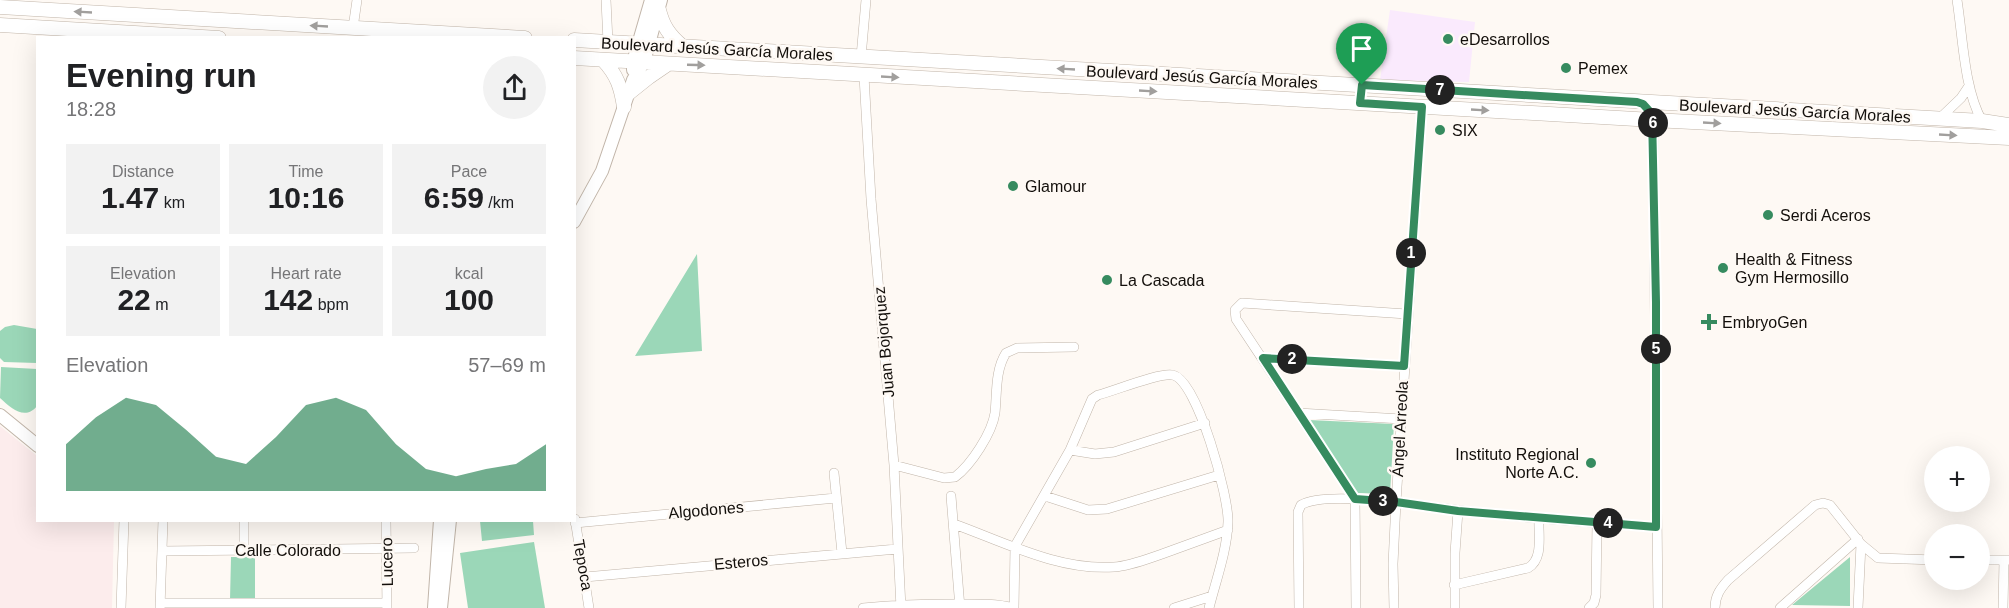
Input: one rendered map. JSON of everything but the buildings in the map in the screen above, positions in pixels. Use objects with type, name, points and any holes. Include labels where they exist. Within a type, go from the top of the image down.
[{"type":"main road","points":[[576,218],[602,171],[657,3]]},
{"type":"main road","points":[[657,3],[663,25],[682,46]]},
{"type":"main road","points":[[0,7],[491,36]]},
{"type":"main road","points":[[95,30],[114,27],[117,14]]},
{"type":"main road","points":[[0,25],[161,36]]},
{"type":"main road","name":"Boulevard Jesús García Morales","points":[[576,40],[1982,121],[2009,125]]},
{"type":"main road","name":"Boulevard Jesús García Morales","points":[[576,58],[1653,120],[2009,138]]},
{"type":"main road","points":[[603,60],[614,72],[620,84],[624,107]]},
{"type":"main road","points":[[631,87],[668,64]]},
{"type":"main road","points":[[1360,103],[1362,85]]},
{"type":"main road","points":[[0,415],[36,444]]},
{"type":"main road","points":[[439,607],[440,522]]},
{"type":"main road","points":[[439,607],[438,584],[445,522]]},
{"type":"main road","points":[[439,607],[450,522]]},
{"type":"street","points":[[353,28],[357,0]]},
{"type":"street","points":[[606,0],[608,42]]},
{"type":"street","points":[[861,57],[866,0]]},
{"type":"street","points":[[1957,0],[1969,86],[1973,104],[1982,121]]},
{"type":"street","name":"Juan Bojorquez","points":[[864,76],[871,199],[894,465],[901,606]]},
{"type":"street","points":[[1939,119],[1961,98],[1969,86]]},
{"type":"street","points":[[1637,102],[1648,108],[1653,120],[1658,608]]},
{"type":"street","name":"Ángel Arreola","points":[[1394,608],[1393,564],[1396,502],[1422,107]]},
{"type":"street","points":[[1356,608],[1355,499],[1236,319],[1235,309],[1242,303],[1407,314]]},
{"type":"street","points":[[894,465],[944,478],[955,477],[976,452],[992,425],[1000,365],[1006,353],[1017,348],[1074,347]]},
{"type":"street","points":[[1263,358],[1404,366]]},
{"type":"street","points":[[863,608],[1001,604],[1014,608],[1015,546],[1070,450],[1092,399],[1098,395],[1167,374],[1176,375],[1188,387],[1205,423],[1226,502],[1228,530],[1209,608]]},
{"type":"street","points":[[1298,413],[1401,419]]},
{"type":"street","points":[[1070,450],[1095,454],[1114,452],[1205,423]]},
{"type":"street","points":[[834,472],[842,553]]},
{"type":"street","points":[[1045,496],[1088,510],[1107,509],[1219,475]]},
{"type":"street","points":[[951,496],[960,606]]},
{"type":"street","name":"Algodones","points":[[576,521],[836,498]]},
{"type":"street","points":[[1299,608],[1298,512],[1301,505],[1314,500],[1355,499],[1396,502],[1458,511],[1656,527]]},
{"type":"street","points":[[1714,608],[1720,588],[1728,580],[1815,505],[1823,503],[1830,505],[1871,554],[1886,560],[1924,560]]},
{"type":"street","points":[[1455,608],[1458,511]]},
{"type":"street","points":[[1454,585],[1528,568],[1534,564],[1538,558],[1539,518]]},
{"type":"street","points":[[121,608],[124,522]]},
{"type":"street","points":[[163,522],[160,605],[387,605]]},
{"type":"street","points":[[244,522],[244,550]]},
{"type":"street","name":"Lucero","points":[[386,522],[387,605]]},
{"type":"street","name":"Tepoca","points":[[575,522],[590,608]]},
{"type":"street","points":[[1589,608],[1594,603],[1596,595],[1597,523]]},
{"type":"street","points":[[954,524],[1070,563],[1115,567],[1136,563],[1228,530]]},
{"type":"street","points":[[1780,608],[1859,541]]},
{"type":"street","points":[[1858,608],[1859,541]]},
{"type":"street","name":"Calle Colorado","points":[[162,551],[414,549]]},
{"type":"street","name":"Esteros","points":[[585,577],[897,549]]},
{"type":"street","points":[[1990,560],[2006,560],[2003,608]]},
{"type":"street","points":[[1174,608],[1212,596]]},
{"type":"shaded area","points":[[1390,10],[1475,22],[1469,82],[1380,80]]},
{"type":"shaded area","points":[[0,426],[36,455],[36,522],[114,522],[112,608],[0,608]]},
{"type":"green space","points":[[697,254],[702,351],[635,356]]},
{"type":"green space","points":[[14,325],[36,329],[36,363],[4,362],[0,358],[0,331]]},
{"type":"green space","points":[[1,367],[36,369],[36,407],[23,413],[0,398]]},
{"type":"green space","points":[[1309,420],[1394,424],[1390,494],[1356,493]]},
{"type":"green space","points":[[480,522],[533,522],[534,535],[482,541]]},
{"type":"green space","points":[[534,542],[545,608],[468,608],[460,553]]},
{"type":"green space","points":[[231,557],[255,557],[255,599],[230,600]]},
{"type":"green space","points":[[1850,557],[1850,606],[1792,605]]},
{"type":"place","name":"eDesarrollos","points":[[1448,39]]},
{"type":"place","name":"Pemex","points":[[1566,68]]},
{"type":"place","name":"SIX","points":[[1440,130]]},
{"type":"place","name":"Glamour","points":[[1013,186]]},
{"type":"place","name":"Serdi Aceros","points":[[1768,215]]},
{"type":"place","name":"Health & Fitness Gym Hermosillo","points":[[1723,268]]},
{"type":"place","name":"La Cascada","points":[[1107,280]]},
{"type":"place","name":"EmbryoGen","points":[[1709,322]]},
{"type":"place","name":"Instituto Regional Norte A.C.","points":[[1591,463]]},
{"type":"route","points":[[1362,85],[1637,102],[1648,108],[1652,114],[1656,302],[1656,527],[1458,511],[1355,499],[1263,358],[1404,366],[1422,107],[1360,103],[1362,85]]}]
